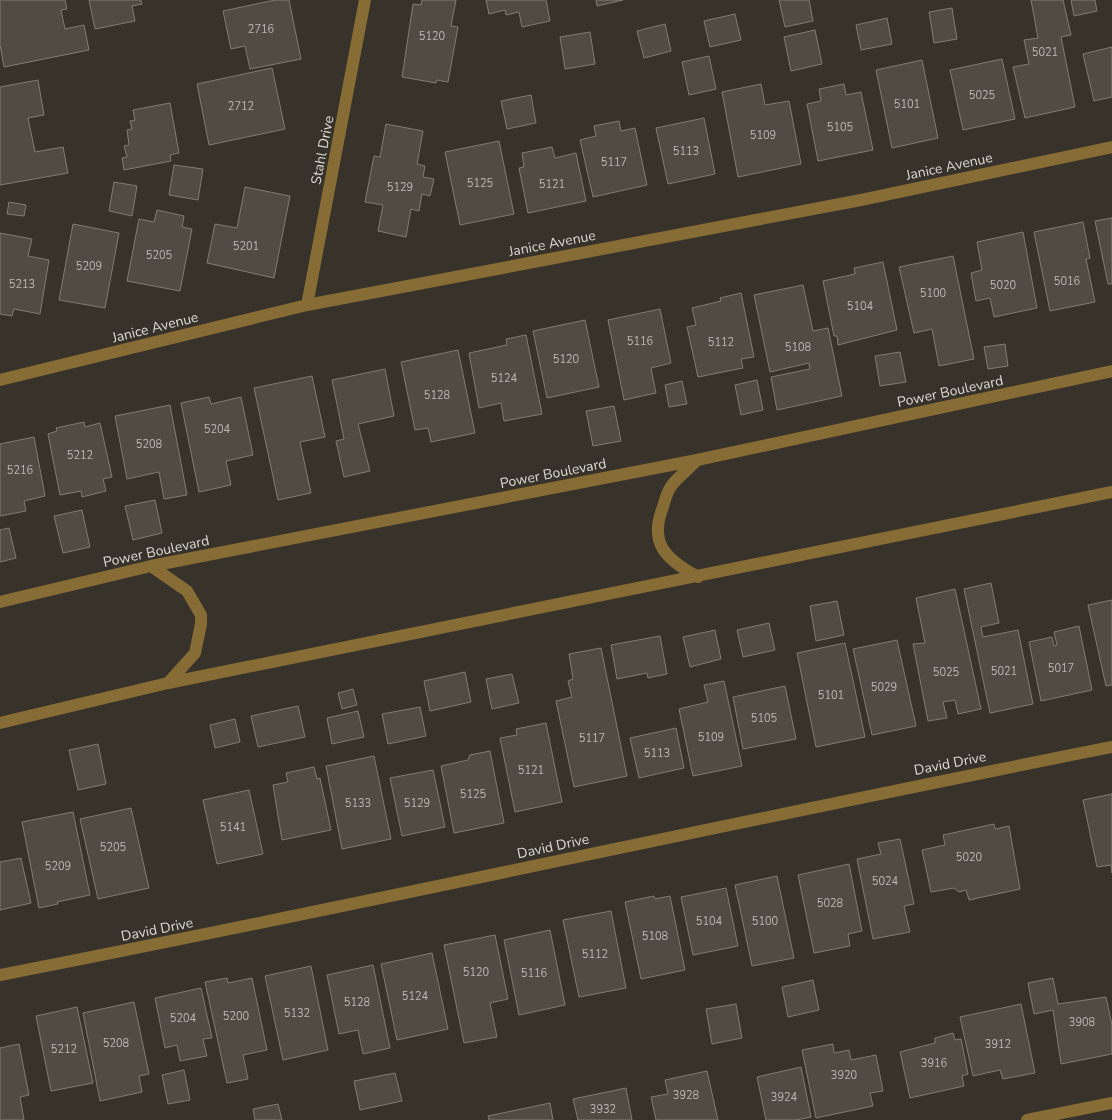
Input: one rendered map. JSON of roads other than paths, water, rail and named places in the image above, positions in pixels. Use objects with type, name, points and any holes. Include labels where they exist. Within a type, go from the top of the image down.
[{"type":"street","name":"Stahl Drive","points":[[308,305],[365,0]]},
{"type":"street","name":"Janice Avenue","points":[[0,380],[308,305],[860,200],[1112,147]]},
{"type":"street","name":"Power Boulevard","points":[[0,602],[151,566],[697,460],[1112,371]]},
{"type":"street","points":[[697,460],[671,486],[659,517],[657,535],[662,550],[680,567],[698,577]]},
{"type":"street","points":[[0,723],[168,683],[1112,492]]},
{"type":"street","points":[[151,566],[187,591],[201,615],[195,654],[168,683]]},
{"type":"street","name":"David Drive","points":[[0,975],[238,929],[843,800],[1112,747]]},
{"type":"street","points":[[1027,1120],[1112,1103]]}]
